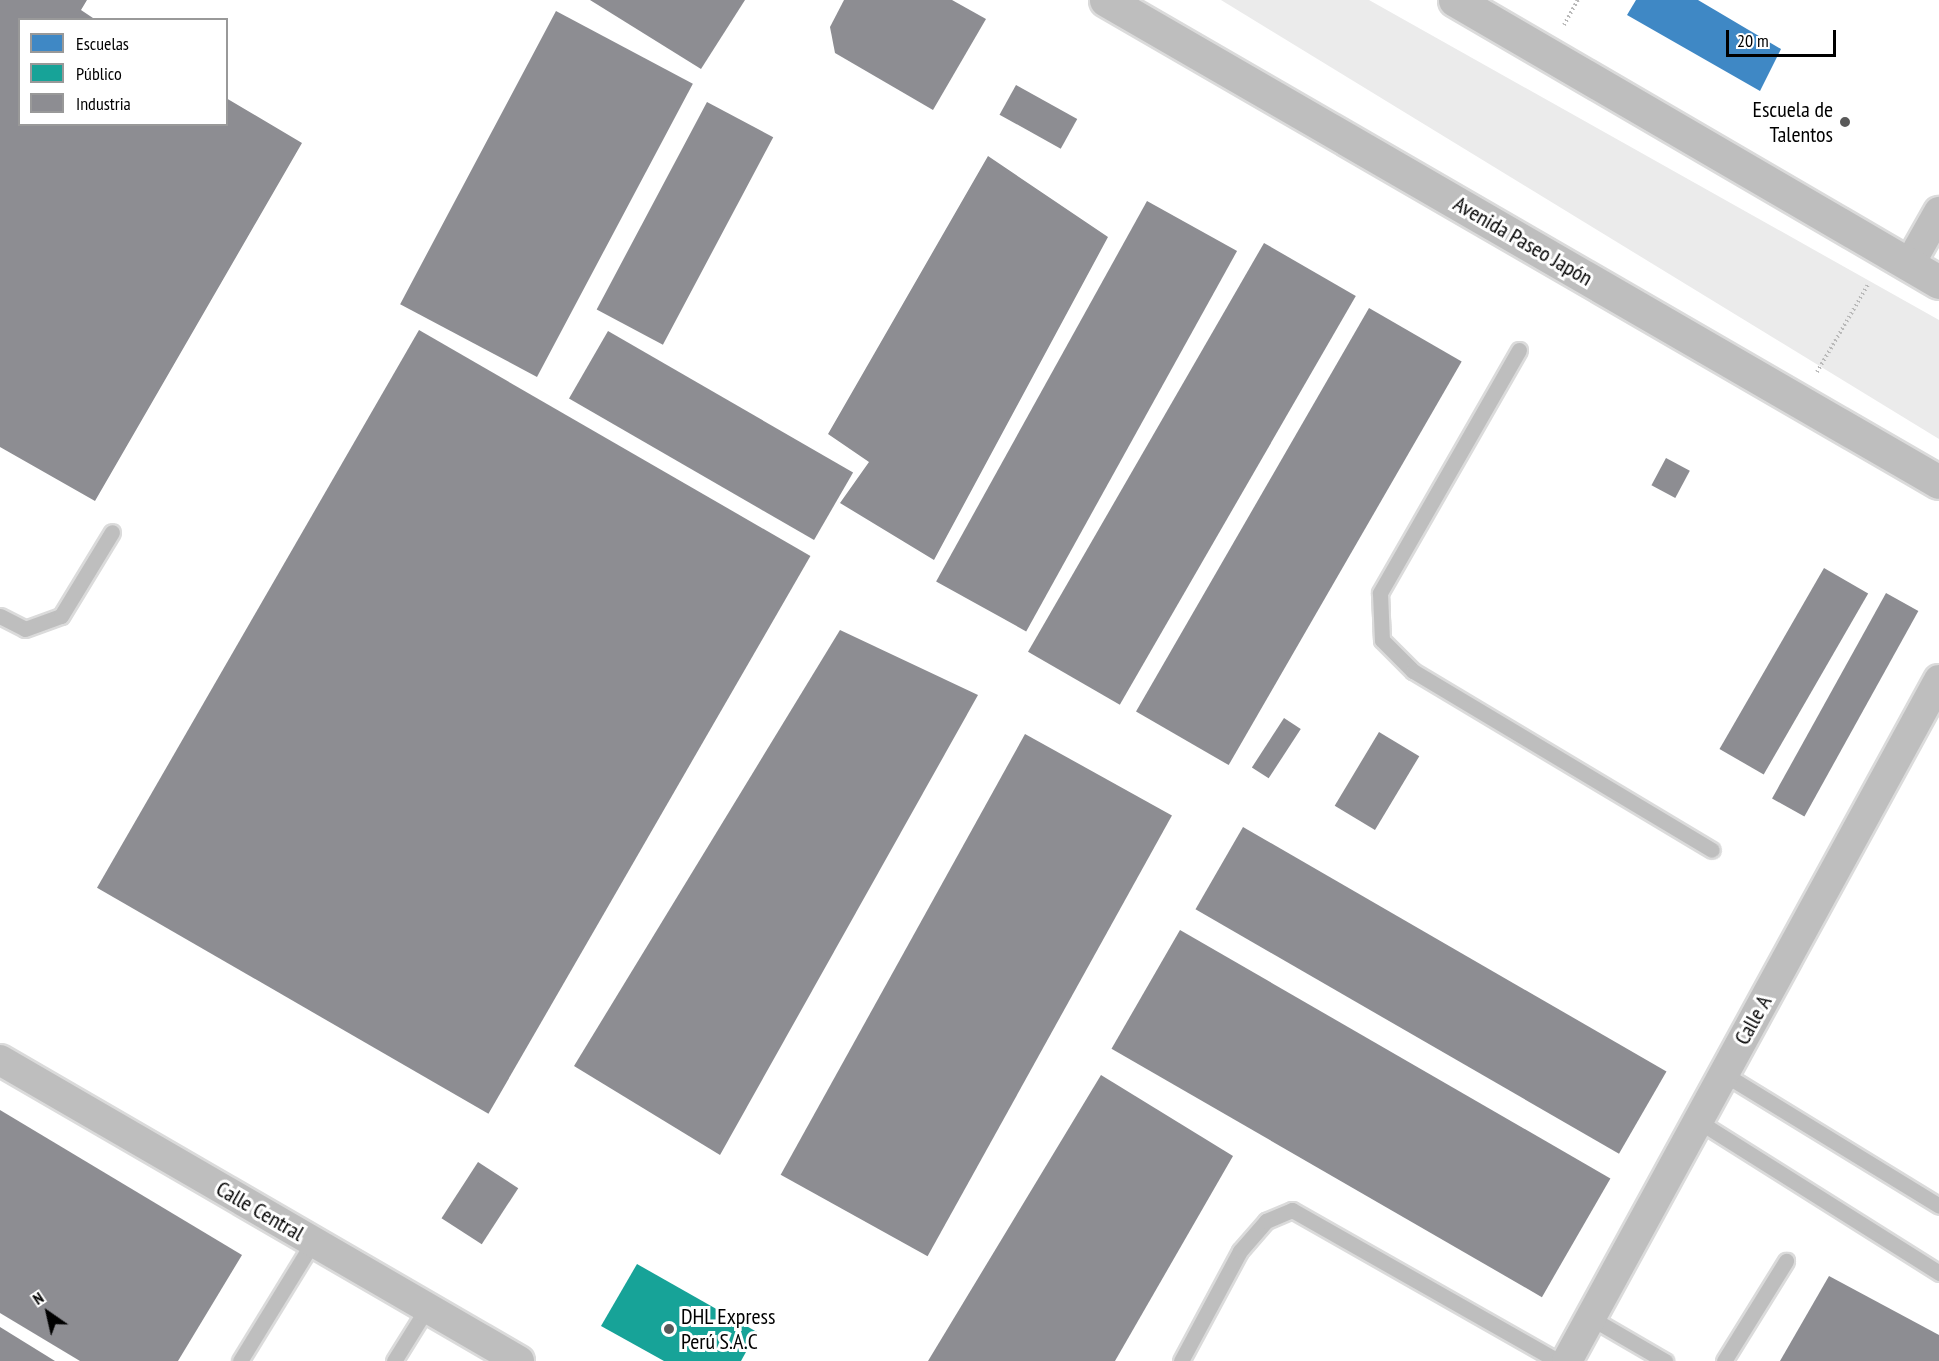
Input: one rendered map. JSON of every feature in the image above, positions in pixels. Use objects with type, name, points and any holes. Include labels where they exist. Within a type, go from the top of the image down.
[{"type":"main road","name":"Avenida Paseo Japón","points":[[1106,0],[1939,482]]},
{"type":"main road","points":[[1455,0],[1939,282]]},
{"type":"street","points":[[1898,259],[1939,212]]},
{"type":"street","name":"Calle A","points":[[1567,1361],[1939,680]]},
{"type":"street","name":"Calle Central","points":[[0,1060],[519,1361]]},
{"type":"lane","points":[[1519,350],[1380,593],[1382,640],[1413,671],[1712,850]]},
{"type":"lane","points":[[0,616],[25,629],[61,616],[112,532]]},
{"type":"lane","points":[[1724,1074],[1939,1206]]},
{"type":"lane","points":[[1698,1121],[1939,1272]]},
{"type":"lane","points":[[1181,1361],[1240,1251],[1266,1221],[1292,1210],[1558,1361]]},
{"type":"lane","points":[[240,1361],[313,1242]]},
{"type":"lane","points":[[1724,1361],[1786,1261]]},
{"type":"lane","points":[[394,1361],[428,1308]]},
{"type":"lane","points":[[1591,1318],[1665,1361]]},
{"type":"path","points":[[1799,401],[1898,259]]},
{"type":"shaded area","points":[[1221,0],[1369,0],[1939,320],[1939,439]]},
{"type":"building: Escuelas","points":[[1636,0],[1698,0],[1781,49],[1760,91],[1627,15]]},
{"type":"building: Público","points":[[637,1264],[757,1332],[741,1361],[664,1361],[601,1326]]},
{"type":"building: Industria","points":[[0,0],[87,0],[81,10],[93,18],[18,18],[18,126],[228,126],[228,99],[302,143],[95,501],[0,447]]},
{"type":"building: Industria","points":[[590,0],[745,0],[701,69]]},
{"type":"building: Industria","points":[[844,0],[952,0],[986,19],[933,110],[835,53],[830,27]]},
{"type":"building: Industria","points":[[556,11],[693,84],[537,377],[400,304]]},
{"type":"building: Industria","points":[[1016,85],[1077,119],[1061,149],[1000,115]]},
{"type":"building: Industria","points":[[707,102],[773,137],[663,345],[597,309]]},
{"type":"building: Industria","points":[[988,156],[1108,237],[934,560],[840,503],[869,462],[828,434]]},
{"type":"building: Industria","points":[[1147,201],[1237,251],[1026,631],[936,581]]},
{"type":"building: Industria","points":[[1264,243],[1356,296],[1120,705],[1028,652]]},
{"type":"building: Industria","points":[[1369,308],[1462,362],[1229,765],[1136,712]]},
{"type":"building: Industria","points":[[419,330],[810,556],[488,1114],[97,888]]},
{"type":"building: Industria","points":[[608,331],[853,472],[814,540],[569,399]]},
{"type":"building: Industria","points":[[1666,458],[1690,471],[1675,498],[1651,485]]},
{"type":"building: Industria","points":[[1824,568],[1868,594],[1764,774],[1720,749]]},
{"type":"building: Industria","points":[[1886,593],[1918,611],[1804,816],[1772,799]]},
{"type":"building: Industria","points":[[840,630],[978,695],[720,1155],[574,1066]]},
{"type":"building: Industria","points":[[1284,718],[1301,729],[1269,778],[1252,767]]},
{"type":"building: Industria","points":[[1379,732],[1419,756],[1375,830],[1335,806]]},
{"type":"building: Industria","points":[[1025,734],[1172,815],[928,1256],[781,1175]]},
{"type":"building: Industria","points":[[1243,827],[1666,1072],[1619,1154],[1196,909]]},
{"type":"building: Industria","points":[[1180,930],[1610,1178],[1542,1297],[1112,1049]]},
{"type":"building: Industria","points":[[1101,1075],[1233,1156],[1115,1361],[928,1361]]},
{"type":"building: Industria","points":[[0,1110],[242,1255],[178,1361],[80,1361],[0,1313]]},
{"type":"building: Industria","points":[[478,1162],[518,1188],[482,1244],[442,1218]]},
{"type":"building: Industria","points":[[1829,1276],[1939,1335],[1939,1361],[1780,1361]]},
{"type":"building: Industria","points":[[0,1327],[55,1361],[0,1361]]},
{"type":"place","name":"Escuela de Talentos","points":[[1845,122]]},
{"type":"place","name":"DHL Express Perú S.A.C","points":[[669,1329]]}]
